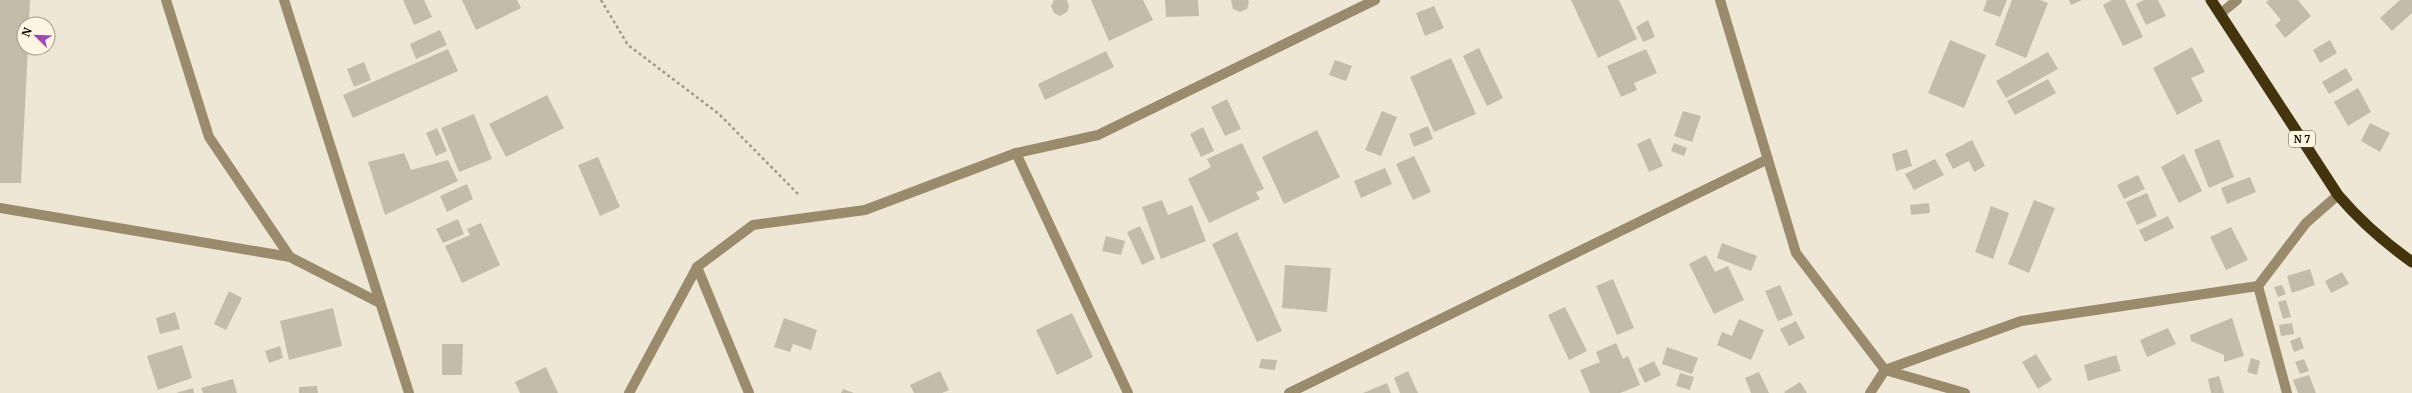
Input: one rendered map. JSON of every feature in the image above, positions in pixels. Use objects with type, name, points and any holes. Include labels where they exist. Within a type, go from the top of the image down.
[{"type":"highway","name":"N 7","points":[[2211,0],[2338,195],[2358,219],[2386,243],[2412,262]]},
{"type":"street","points":[[166,0],[209,137],[290,257]]},
{"type":"street","points":[[284,0],[409,393]]},
{"type":"street","points":[[629,393],[697,267],[753,225],[865,210],[1016,153],[1098,135],[1375,0]]},
{"type":"street","points":[[1720,0],[1796,253],[1885,370],[1965,393]]},
{"type":"street","points":[[2220,14],[2237,0]]},
{"type":"street","points":[[1016,153],[1128,393]]},
{"type":"street","points":[[1289,393],[1768,159]]},
{"type":"street","points":[[1870,393],[1885,370],[2021,321],[2258,286],[2306,223],[2338,195]]},
{"type":"street","points":[[0,208],[290,257],[380,303]]},
{"type":"street","points":[[697,267],[749,393]]},
{"type":"street","points":[[2258,286],[2287,393]]},
{"type":"path","points":[[601,0],[628,45],[719,114],[802,197]]},
{"type":"building","points":[[0,0],[30,0],[29,16],[16,16],[16,56],[28,56],[21,183],[0,183]]},
{"type":"building","points":[[403,0],[424,0],[432,17],[414,25]]},
{"type":"building","points":[[462,0],[517,0],[521,8],[476,30]]},
{"type":"building","points":[[1054,0],[1067,0],[1069,6],[1067,12],[1060,16],[1054,13],[1051,6]]},
{"type":"building","points":[[1091,0],[1143,0],[1153,20],[1109,41]]},
{"type":"building","points":[[1165,0],[1198,0],[1199,16],[1166,17]]},
{"type":"building","points":[[1231,0],[1248,0],[1249,2],[1247,9],[1240,12],[1233,9]]},
{"type":"building","points":[[1571,0],[1619,0],[1637,39],[1598,58]]},
{"type":"building","points":[[1987,0],[2007,0],[2000,17],[1983,11]]},
{"type":"building","points":[[2012,0],[2040,0],[2048,3],[2026,58],[1995,45]]},
{"type":"building","points":[[2069,0],[2082,0],[2071,5]]},
{"type":"building","points":[[2112,0],[2125,0],[2143,37],[2123,46],[2103,5]]},
{"type":"building","points":[[2144,0],[2158,0],[2166,16],[2146,25],[2136,4]]},
{"type":"building","points":[[2269,0],[2298,0],[2311,16],[2285,38],[2275,25],[2281,20],[2266,2]]},
{"type":"building","points":[[2400,0],[2412,0],[2412,13],[2392,31],[2380,18]]},
{"type":"building","points":[[1434,6],[1444,28],[1425,36],[1416,13]]},
{"type":"building","points":[[1648,20],[1655,37],[1643,42],[1636,27]]},
{"type":"building","points":[[440,30],[447,45],[416,59],[410,44]]},
{"type":"building","points":[[1950,40],[1986,55],[1964,108],[1928,93]]},
{"type":"building","points":[[2330,40],[2337,53],[2320,63],[2313,50]]},
{"type":"building","points":[[2192,47],[2205,72],[2191,78],[2203,101],[2177,115],[2153,68]]},
{"type":"building","points":[[1479,48],[1503,98],[1487,106],[1463,56]]},
{"type":"building","points":[[448,49],[458,71],[353,118],[343,95]]},
{"type":"building","points":[[1646,49],[1657,73],[1634,83],[1637,90],[1621,97],[1607,66]]},
{"type":"building","points":[[1106,51],[1114,67],[1045,100],[1038,84]]},
{"type":"building","points":[[2048,52],[2058,69],[2006,98],[1996,81]]},
{"type":"building","points":[[1451,58],[1476,114],[1434,132],[1410,77]]},
{"type":"building","points":[[1335,60],[1352,66],[1346,81],[1329,75]]},
{"type":"building","points":[[364,62],[371,80],[354,87],[347,69]]},
{"type":"building","points":[[2346,68],[2353,80],[2329,94],[2322,82]]},
{"type":"building","points":[[2048,79],[2056,93],[2015,115],[2007,101]]},
{"type":"building","points":[[2358,88],[2371,112],[2348,126],[2334,102]]},
{"type":"building","points":[[547,95],[564,128],[506,157],[489,124]]},
{"type":"building","points":[[1227,99],[1241,129],[1225,136],[1211,107]]},
{"type":"building","points":[[1382,111],[1397,117],[1381,156],[1365,150]]},
{"type":"building","points":[[1683,111],[1701,116],[1692,142],[1674,136]]},
{"type":"building","points":[[474,114],[492,159],[459,172],[441,128]]},
{"type":"building","points":[[2370,123],[2390,133],[2380,152],[2361,141]]},
{"type":"building","points":[[1428,126],[1433,139],[1414,147],[1409,134]]},
{"type":"building","points":[[1203,127],[1214,151],[1201,157],[1190,134]]},
{"type":"building","points":[[437,128],[447,151],[436,156],[426,133]]},
{"type":"building","points":[[1317,130],[1340,177],[1284,204],[1262,157]]},
{"type":"building","points":[[1650,138],[1663,166],[1649,172],[1637,144]]},
{"type":"building","points":[[2219,139],[2234,177],[2209,188],[2194,150]]},
{"type":"building","points":[[1972,140],[1985,166],[1974,172],[1969,161],[1953,169],[1945,154]]},
{"type":"building","points":[[1242,143],[1264,189],[1256,192],[1260,199],[1209,223],[1188,179],[1211,167],[1207,159]]},
{"type":"building","points":[[1674,143],[1687,148],[1684,156],[1671,151]]},
{"type":"building","points":[[1907,149],[1912,166],[1896,171],[1892,154]]},
{"type":"building","points":[[404,153],[411,170],[448,160],[458,181],[385,215],[368,162]]},
{"type":"building","points":[[2184,154],[2202,191],[2179,203],[2161,167]]},
{"type":"building","points":[[1414,156],[1431,192],[1413,200],[1396,164]]},
{"type":"building","points":[[598,157],[620,207],[600,216],[578,165]]},
{"type":"building","points":[[1935,159],[1944,175],[1914,190],[1905,174]]},
{"type":"building","points":[[1385,168],[1392,184],[1361,198],[1354,181]]},
{"type":"building","points":[[2138,175],[2145,189],[2124,199],[2117,185]]},
{"type":"building","points":[[2250,177],[2256,192],[2227,204],[2221,188]]},
{"type":"building","points":[[467,184],[473,199],[447,212],[440,196]]},
{"type":"building","points":[[2147,193],[2157,216],[2137,225],[2126,202]]},
{"type":"building","points":[[1162,200],[1168,215],[1192,205],[1206,241],[1161,259],[1142,207]]},
{"type":"building","points":[[2034,200],[2055,208],[2029,273],[2008,264]]},
{"type":"building","points":[[1929,203],[1930,213],[1911,215],[1910,205]]},
{"type":"building","points":[[1991,206],[2009,213],[1993,259],[1975,252]]},
{"type":"building","points":[[2168,216],[2174,228],[2145,242],[2139,230]]},
{"type":"building","points":[[458,219],[464,234],[443,243],[436,229]]},
{"type":"building","points":[[481,223],[500,265],[462,283],[445,246],[470,235],[467,229]]},
{"type":"building","points":[[1140,226],[1155,259],[1142,265],[1127,232]]},
{"type":"building","points":[[2231,227],[2248,260],[2226,270],[2210,237]]},
{"type":"building","points":[[1237,232],[1282,331],[1257,342],[1212,244]]},
{"type":"building","points":[[1106,236],[1125,241],[1121,255],[1102,251]]},
{"type":"building","points":[[1722,243],[1757,256],[1751,271],[1717,258]]},
{"type":"building","points":[[1706,255],[1715,272],[1728,266],[1744,300],[1714,314],[1689,264]]},
{"type":"building","points":[[1285,265],[1331,268],[1327,312],[1282,308]]},
{"type":"building","points":[[2310,269],[2315,285],[2292,293],[2287,276]]},
{"type":"building","points":[[2342,272],[2349,284],[2331,293],[2325,281]]},
{"type":"building","points":[[1613,279],[1634,328],[1617,335],[1596,286]]},
{"type":"building","points":[[1780,285],[1793,315],[1778,321],[1765,291]]},
{"type":"building","points":[[2282,285],[2286,294],[2278,297],[2274,287]]},
{"type":"building","points":[[229,291],[242,298],[226,330],[214,324]]},
{"type":"building","points":[[2286,300],[2291,317],[2283,319],[2278,302]]},
{"type":"building","points":[[1565,307],[1587,351],[1569,360],[1548,315]]},
{"type":"building","points":[[333,308],[342,346],[289,360],[280,321]]},
{"type":"building","points":[[175,312],[180,329],[160,334],[156,318]]},
{"type":"building","points":[[1072,313],[1093,357],[1057,375],[1036,330]]},
{"type":"building","points":[[784,318],[817,330],[811,350],[793,344],[790,352],[774,347]]},
{"type":"building","points":[[2232,318],[2244,356],[2224,362],[2224,355],[2191,341],[2190,335]]},
{"type":"building","points":[[1739,319],[1764,330],[1751,360],[1717,345],[1722,332],[1732,336]]},
{"type":"building","points":[[1796,321],[1805,338],[1789,346],[1780,329]]},
{"type":"building","points":[[2292,323],[2294,334],[2281,336],[2279,325]]},
{"type":"building","points":[[2168,328],[2176,344],[2147,357],[2140,340]]},
{"type":"building","points":[[2300,337],[2304,348],[2294,352],[2290,341]]},
{"type":"building","points":[[1616,343],[1623,359],[1628,356],[1640,385],[1620,393],[1590,393],[1580,370],[1600,362],[1596,352]]},
{"type":"building","points":[[442,344],[463,344],[462,375],[442,375]]},
{"type":"building","points":[[182,345],[192,378],[158,390],[147,356]]},
{"type":"building","points":[[280,346],[283,358],[269,363],[265,351]]},
{"type":"building","points":[[1667,347],[1698,358],[1692,374],[1662,364]]},
{"type":"building","points":[[2036,354],[2052,380],[2038,389],[2022,362]]},
{"type":"building","points":[[2116,355],[2121,371],[2088,381],[2084,365]]},
{"type":"building","points":[[2251,358],[2260,361],[2257,375],[2247,372]]},
{"type":"building","points":[[1261,359],[1277,360],[1275,370],[1259,368]]},
{"type":"building","points":[[2304,359],[2309,371],[2300,374],[2295,362]]},
{"type":"building","points":[[1654,361],[1661,375],[1645,383],[1638,369]]},
{"type":"building","points":[[546,367],[558,393],[520,393],[515,382]]},
{"type":"building","points":[[940,371],[949,390],[942,393],[914,393],[910,385]]},
{"type":"building","points":[[1408,371],[1418,393],[1400,393],[1394,378]]},
{"type":"building","points":[[1759,372],[1769,393],[1751,393],[1745,378]]},
{"type":"building","points":[[1680,373],[1694,377],[1690,390],[1676,386]]},
{"type":"building","points":[[2309,375],[2316,393],[2298,393],[2293,380]]},
{"type":"building","points":[[2219,376],[2224,393],[2211,393],[2208,379]]},
{"type":"building","points":[[233,379],[237,393],[203,393],[201,388]]},
{"type":"building","points":[[1800,382],[1807,393],[1784,392]]},
{"type":"building","points":[[1387,383],[1391,393],[1363,393]]},
{"type":"building","points":[[317,386],[318,393],[299,393],[299,387]]},
{"type":"building","points":[[193,388],[194,393],[176,393]]},
{"type":"building","points":[[843,389],[854,393],[841,393]]}]
